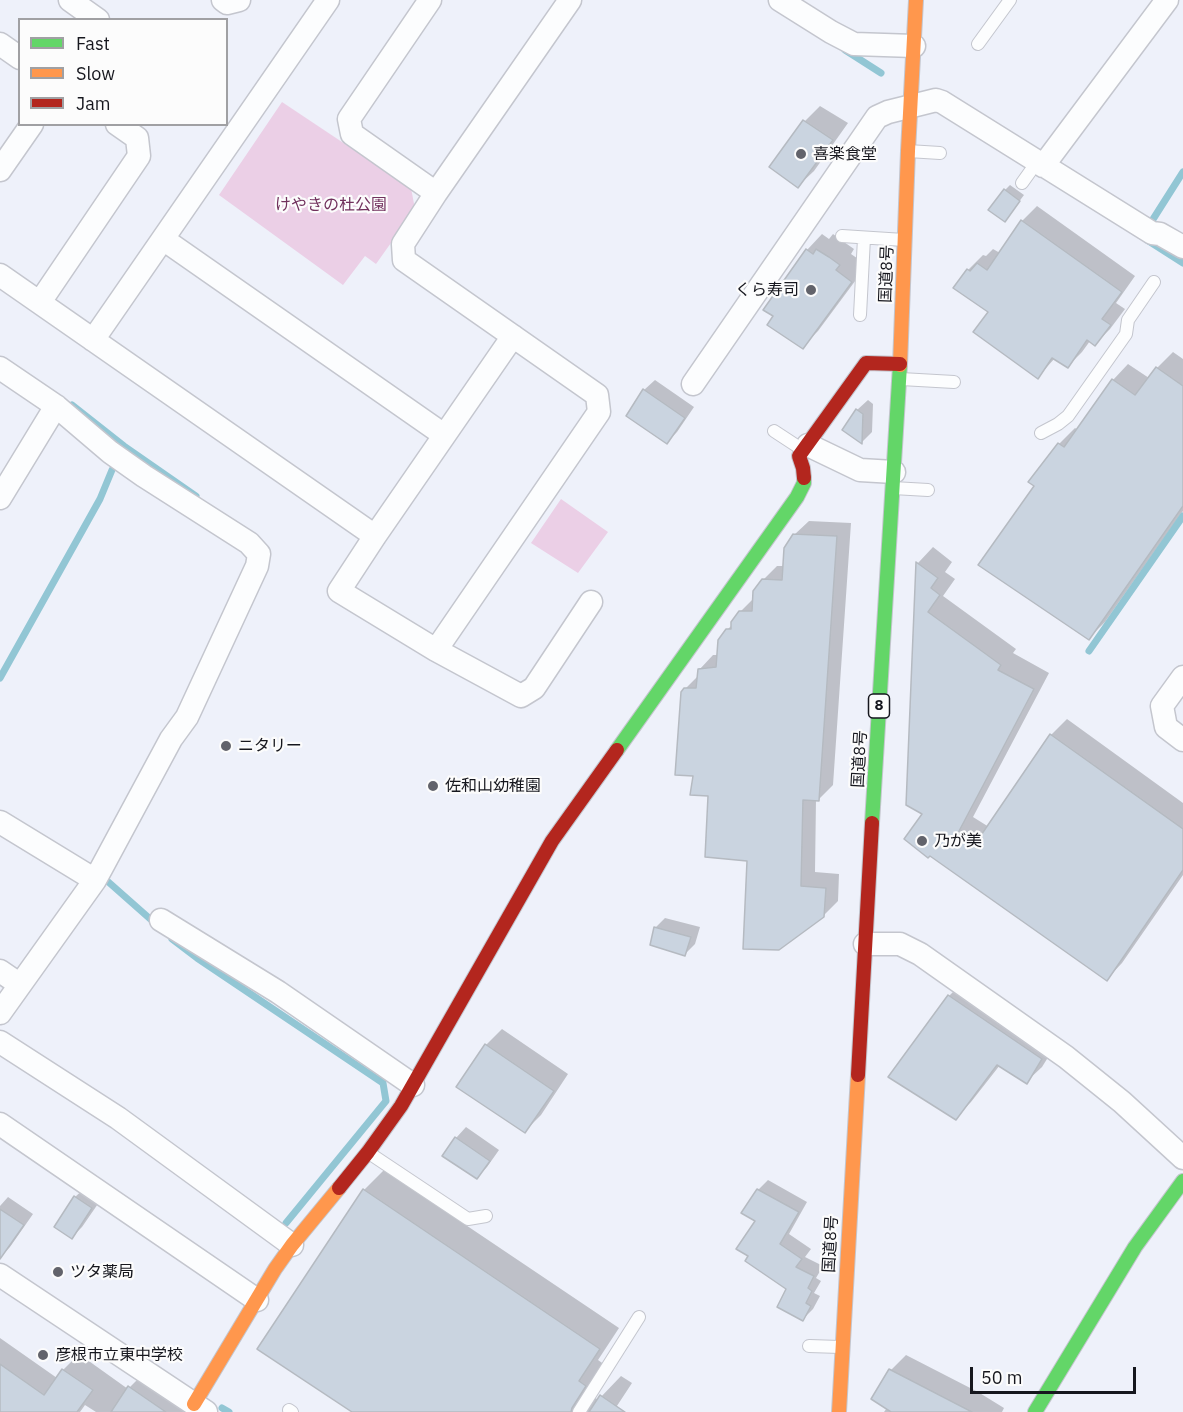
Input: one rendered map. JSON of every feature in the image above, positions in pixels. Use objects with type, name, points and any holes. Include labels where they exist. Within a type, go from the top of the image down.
[{"type":"main road","name":"国道8号","points":[[839,1412],[900,379],[916,0]]},
{"type":"main road","points":[[200,1408],[275,1269],[368,1152],[418,1081],[552,841],[797,497],[804,483],[799,456],[866,363],[900,364]]},
{"type":"main road","points":[[1035,1412],[1135,1247],[1183,1181]]},
{"type":"street","points":[[70,0],[95,18]]},
{"type":"street","points":[[223,0],[227,3],[239,0]]},
{"type":"street","points":[[93,340],[163,239],[235,115],[328,0]]},
{"type":"street","points":[[429,0],[350,119],[352,134],[436,193]]},
{"type":"street","points":[[436,650],[599,412],[597,395],[404,260],[404,244],[436,193],[570,0]]},
{"type":"street","points":[[780,0],[854,44],[914,46]]},
{"type":"street","points":[[1040,164],[1167,0]]},
{"type":"street","points":[[0,44],[18,57]]},
{"type":"street","points":[[693,384],[877,117],[910,107],[936,100],[942,102],[1152,233],[1160,234],[1183,247]]},
{"type":"street","points":[[0,170],[31,126]]},
{"type":"street","points":[[40,302],[139,156],[137,138],[120,126]]},
{"type":"street","points":[[163,239],[444,435]]},
{"type":"street","points":[[0,274],[375,536]]},
{"type":"street","points":[[513,336],[339,591],[436,650],[521,696],[534,688],[591,602]]},
{"type":"street","points":[[0,368],[56,406],[110,452],[249,543],[259,554],[257,566],[187,717],[171,739],[95,880],[0,1013]]},
{"type":"street","points":[[0,498],[56,406]]},
{"type":"street","points":[[805,448],[860,470],[893,480]]},
{"type":"street","points":[[1183,677],[1162,706],[1166,727],[1183,740]]},
{"type":"street","points":[[0,822],[95,880]]},
{"type":"street","points":[[162,920],[418,1081]]},
{"type":"street","points":[[865,944],[900,945],[920,954],[1126,1097],[1183,1158]]},
{"type":"street","points":[[0,971],[19,984]]},
{"type":"street","points":[[0,1042],[118,1118],[292,1245]]},
{"type":"street","points":[[0,1124],[257,1300]]},
{"type":"street","points":[[0,1275],[200,1408]]},
{"type":"lane","points":[[978,44],[1010,0]]},
{"type":"lane","points":[[908,151],[940,153]]},
{"type":"lane","points":[[1022,183],[1040,164]]},
{"type":"lane","points":[[842,236],[905,241]]},
{"type":"lane","points":[[860,315],[864,238]]},
{"type":"lane","points":[[1041,433],[1068,416],[1126,334],[1128,320],[1154,282]]},
{"type":"lane","points":[[900,379],[954,382]]},
{"type":"lane","points":[[774,431],[805,448]]},
{"type":"lane","points":[[893,480],[928,490]]},
{"type":"lane","points":[[368,1152],[468,1219],[486,1216]]},
{"type":"lane","points":[[579,1412],[639,1317]]},
{"type":"lane","points":[[809,1346],[842,1347]]},
{"type":"green space","name":"けやきの杜公園","points":[[282,102],[411,188],[415,209],[376,264],[365,256],[343,285],[219,195]]},
{"type":"green space","points":[[561,499],[608,532],[578,573],[531,543]]},
{"type":"building","name":"喜楽食堂","points":[[803,120],[833,140],[798,188],[769,167]]},
{"type":"building","points":[[1004,189],[1020,201],[1005,222],[988,210]]},
{"type":"building","points":[[1021,220],[1122,292],[1102,319],[1111,325],[1095,346],[1087,340],[1068,368],[1052,358],[1038,379],[973,332],[988,312],[953,288],[967,269],[970,271],[977,263],[987,270]]},
{"type":"building","name":"くら寿司","points":[[806,249],[813,254],[816,249],[829,257],[840,265],[836,270],[852,282],[803,349],[767,325],[773,316],[763,310]]},
{"type":"building","points":[[1156,367],[1183,386],[1183,506],[1089,640],[978,565],[1034,486],[1028,482],[1058,443],[1064,447],[1112,379],[1135,395]]},
{"type":"building","points":[[643,389],[685,418],[667,444],[626,416]]},
{"type":"building","points":[[856,409],[863,414],[862,444],[842,430]]},
{"type":"building","points":[[793,534],[837,536],[819,801],[803,800],[801,886],[826,888],[824,917],[779,950],[743,949],[747,861],[705,857],[708,796],[690,795],[693,776],[675,775],[681,692],[684,688],[696,688],[698,669],[716,667],[718,640],[726,629],[731,629],[731,622],[739,611],[752,611],[753,591],[762,579],[782,580],[784,548]]},
{"type":"building","points":[[916,562],[938,578],[931,588],[940,595],[928,612],[1001,665],[998,670],[1034,689],[958,833],[975,844],[1050,734],[1183,829],[1183,870],[1107,981],[930,856],[928,858],[904,839],[922,814],[906,805]]},
{"type":"building","points":[[654,927],[691,937],[685,956],[650,945]]},
{"type":"building","points":[[948,995],[1042,1059],[1027,1084],[997,1065],[956,1120],[888,1077]]},
{"type":"building","points":[[485,1044],[554,1091],[525,1133],[456,1087]]},
{"type":"building","points":[[455,1137],[490,1161],[477,1179],[442,1156]]},
{"type":"building","points":[[363,1189],[600,1349],[579,1381],[586,1386],[571,1412],[352,1412],[257,1349]]},
{"type":"building","points":[[757,1189],[799,1212],[780,1244],[802,1259],[796,1267],[814,1276],[808,1288],[812,1291],[806,1303],[811,1306],[803,1321],[777,1307],[786,1289],[745,1261],[748,1256],[736,1249],[755,1221],[741,1213]]},
{"type":"building","points":[[74,1196],[92,1208],[72,1239],[54,1227]]},
{"type":"building","points":[[0,1209],[24,1225],[0,1259]]},
{"type":"building","points":[[0,1364],[44,1395],[62,1369],[93,1390],[77,1412],[0,1412]]},
{"type":"building","points":[[889,1369],[972,1412],[891,1412],[871,1399]]},
{"type":"building","points":[[128,1386],[166,1412],[111,1412]]},
{"type":"building","points":[[600,1395],[625,1412],[589,1412]]},
{"type":"waterway","points":[[845,50],[881,73]]},
{"type":"waterway","points":[[1150,224],[1183,172]]},
{"type":"waterway","points":[[1147,240],[1183,263]]},
{"type":"waterway","points":[[72,405],[124,446],[196,496]]},
{"type":"waterway","points":[[0,678],[100,499],[112,470]]},
{"type":"waterway","points":[[1089,651],[1183,516]]},
{"type":"waterway","points":[[105,879],[157,925]]},
{"type":"waterway","points":[[172,939],[383,1083],[386,1101],[286,1223]]},
{"type":"waterway","points":[[222,1408],[229,1412]]},
{"type":"traffic: fast","points":[[872,823],[900,365]]},
{"type":"traffic: fast","points":[[617,750],[797,497],[804,478]]},
{"type":"traffic: fast","points":[[1035,1412],[1135,1247],[1183,1181]]},
{"type":"traffic: slow","points":[[900,365],[916,0]]},
{"type":"traffic: slow","points":[[839,1412],[858,1075]]},
{"type":"traffic: slow","points":[[194,1404],[275,1269],[339,1188]]},
{"type":"traffic: jam","points":[[804,478],[799,456],[866,363],[900,364]]},
{"type":"traffic: jam","points":[[339,1188],[401,1106],[552,841],[617,750]]},
{"type":"traffic: jam","points":[[858,1075],[872,823]]},
{"type":"place","name":"喜楽食堂","points":[[801,154]]},
{"type":"place","name":"くら寿司","points":[[811,290]]},
{"type":"place","name":"ニタリー","points":[[226,746]]},
{"type":"place","name":"佐和山幼稚園","points":[[433,786]]},
{"type":"place","name":"乃が美","points":[[922,841]]},
{"type":"place","name":"ツタ薬局","points":[[58,1272]]},
{"type":"place","name":"彦根市立東中学校","points":[[43,1355]]}]
